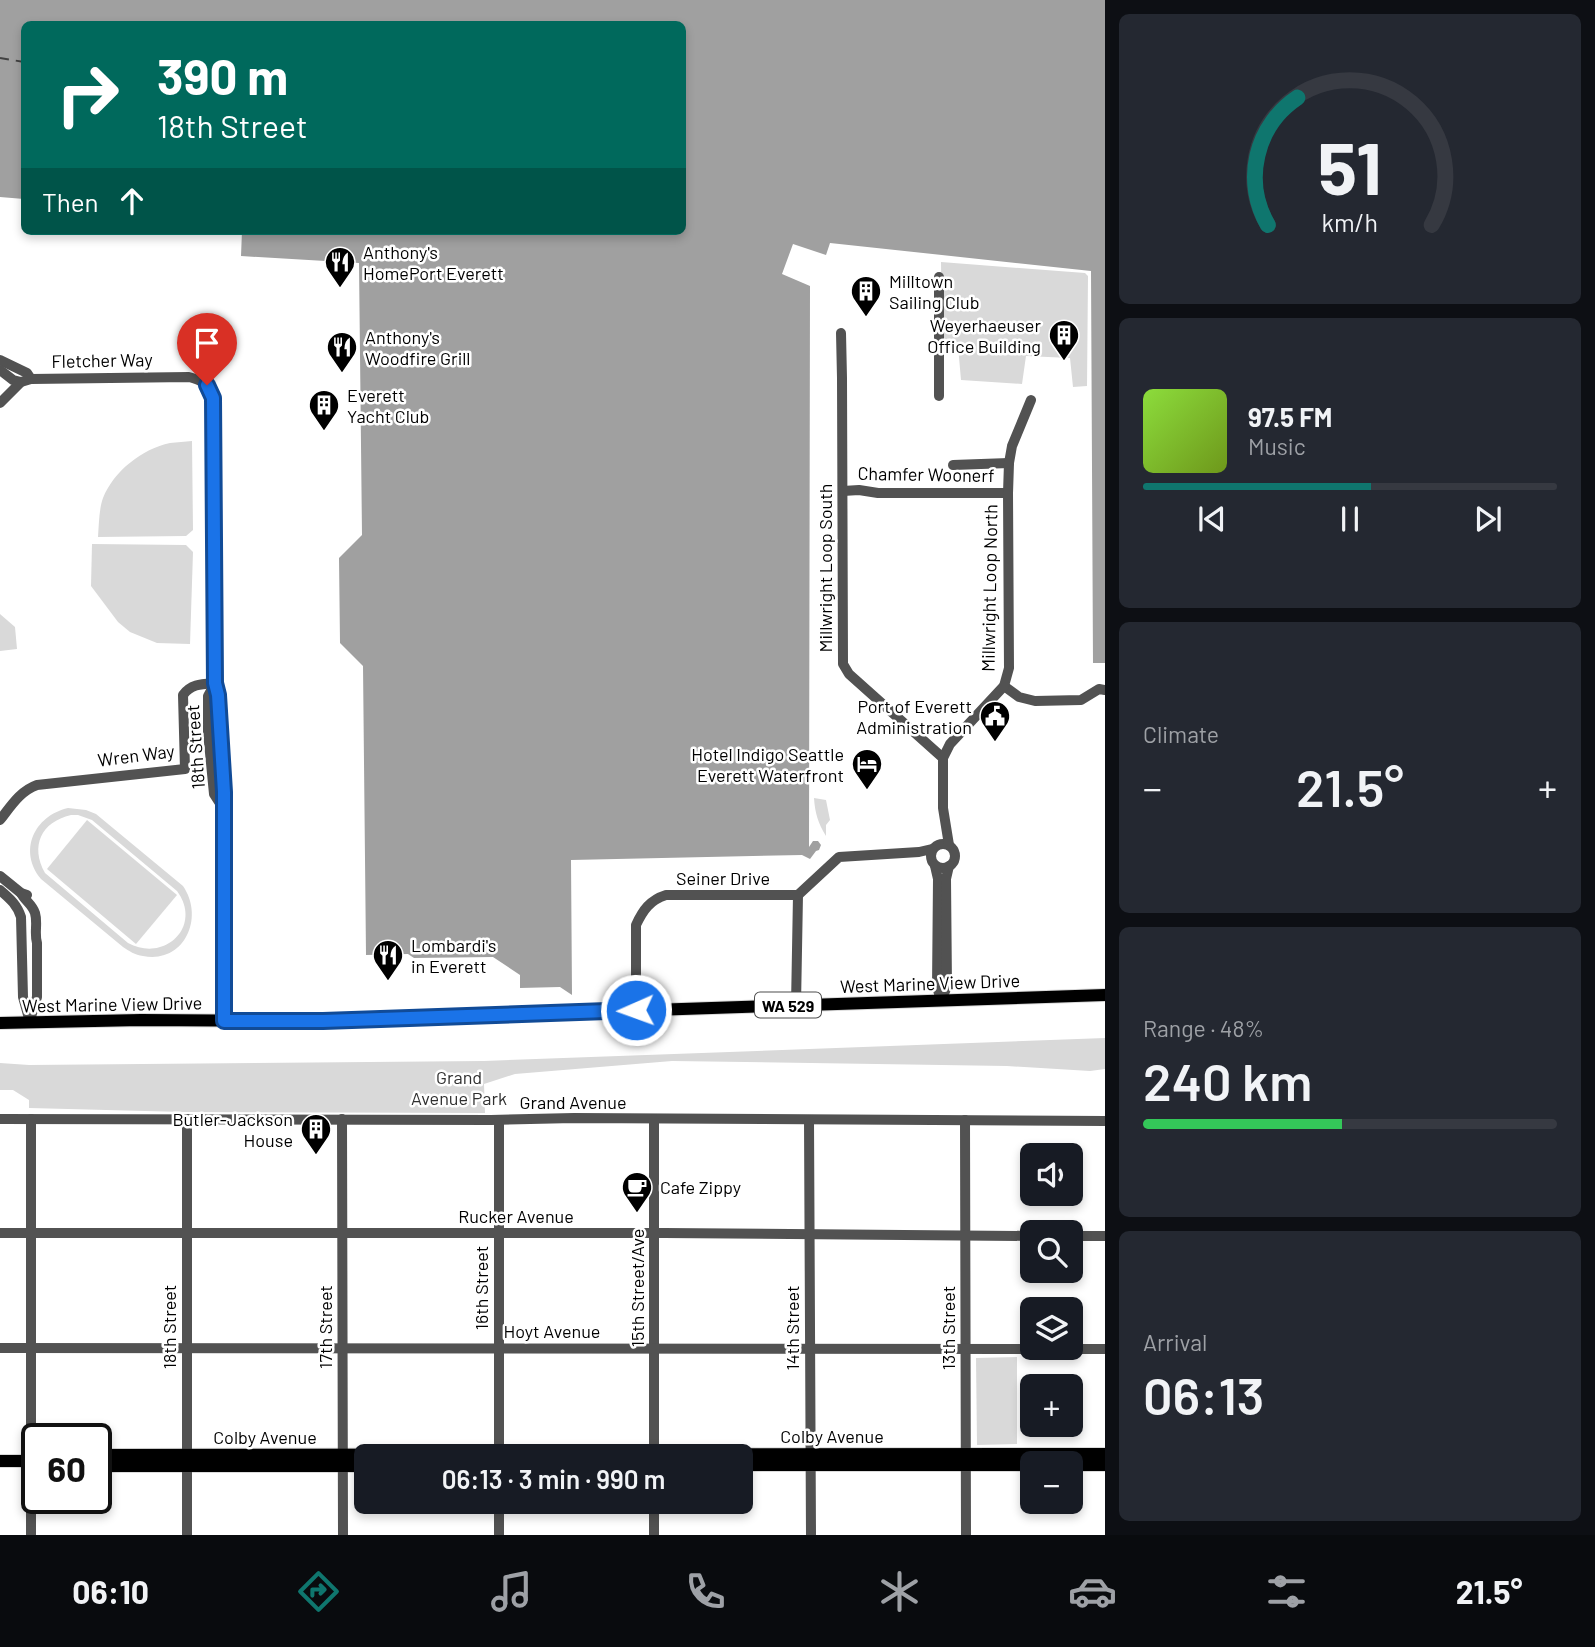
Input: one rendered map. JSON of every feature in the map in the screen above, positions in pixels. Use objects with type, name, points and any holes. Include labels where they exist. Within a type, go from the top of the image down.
[{"type":"main road","name":"West Marine View Drive","points":[[0,1023],[141,1020],[323,1021],[1105,995]]},
{"type":"main road","name":"Colby Avenue","points":[[753,1458],[967,1459],[1105,1454]]},
{"type":"main road","name":"Colby Avenue","points":[[112,1456],[187,1460],[354,1460]]},
{"type":"main road","name":"Colby Avenue","points":[[753,1464],[811,1459]]},
{"type":"main road","name":"Colby Avenue","points":[[967,1459],[1020,1464]]},
{"type":"main road","name":"Colby Avenue","points":[[112,1465],[187,1460]]},
{"type":"main road","name":"Colby Avenue","points":[[343,1460],[354,1463]]},
{"type":"main road","points":[[0,1461],[21,1461]]},
{"type":"main road","points":[[1083,1465],[1105,1465]]},
{"type":"street","points":[[939,277],[939,396]]},
{"type":"street","name":"Millwright Loop South","points":[[841,333],[843,664],[847,673],[943,758]]},
{"type":"street","points":[[0,360],[27,373],[26,380],[0,403]]},
{"type":"street","points":[[0,370],[13,380],[26,380]]},
{"type":"street","name":"Fletcher Way","points":[[26,380],[189,377],[199,379],[207,385],[213,398],[214,426],[215,683]]},
{"type":"street","name":"Millwright Loop North","points":[[943,758],[950,744],[1004,686],[1009,668],[1009,463],[1012,446],[1031,400]]},
{"type":"street","points":[[953,465],[1009,463]]},
{"type":"street","name":"Chamfer Woonerf","points":[[843,491],[859,490],[878,494],[1008,493]]},
{"type":"street","name":"18th Street","points":[[215,683],[224,792],[224,1021]]},
{"type":"street","name":"Wren Way","points":[[0,820],[27,788],[37,785],[185,769],[183,695],[197,685],[215,683]]},
{"type":"street","points":[[1004,686],[1019,697],[1035,701],[1081,700],[1099,689],[1105,690]]},
{"type":"street","points":[[943,758],[943,808],[949,845]]},
{"type":"street","points":[[941,1000],[937,987],[938,879],[930,855],[943,808]]},
{"type":"street","points":[[796,1005],[798,895],[839,857],[925,851],[943,843],[953,849],[955,856],[946,879],[947,987],[941,1000]]},
{"type":"street","points":[[895,854],[933,863],[942,868],[949,866]]},
{"type":"street","points":[[0,876],[33,899],[42,914],[40,939],[37,943],[37,997],[30,1022]]},
{"type":"street","points":[[0,890],[12,900],[21,916],[23,997],[30,1022]]},
{"type":"street","name":"Seiner Drive","points":[[636,1010],[636,925],[640,915],[657,898],[667,895],[798,895]]},
{"type":"street","name":"Grand Avenue","points":[[0,1119],[1105,1121]]},
{"type":"street","points":[[31,1119],[30,1348],[33,1423]]},
{"type":"street","name":"18th Street","points":[[187,1119],[187,1535]]},
{"type":"street","name":"17th Street","points":[[342,1119],[343,1535]]},
{"type":"street","name":"15th Street/Ave","points":[[654,1119],[654,1444]]},
{"type":"street","name":"16th Street","points":[[499,1120],[499,1444]]},
{"type":"street","name":"14th Street","points":[[809,1120],[811,1535]]},
{"type":"street","name":"13th Street","points":[[965,1120],[966,1535]]},
{"type":"street","name":"Rucker Avenue","points":[[0,1233],[1020,1236]]},
{"type":"street","points":[[1083,1236],[1105,1236]]},
{"type":"street","name":"Hoyt Avenue","points":[[0,1348],[1105,1349]]},
{"type":"street","points":[[31,1535],[32,1514]]},
{"type":"street","points":[[499,1514],[499,1535]]},
{"type":"street","points":[[654,1514],[654,1535]]},
{"type":"green space","points":[[941,262],[1085,273],[1088,276],[1087,386],[1073,387],[1070,358],[1026,356],[1022,384],[961,380],[958,346],[942,343]]},
{"type":"green space","points":[[192,441],[193,530],[186,536],[98,537],[103,498],[122,470],[149,450],[170,443]]},
{"type":"green space","points":[[92,544],[186,545],[193,552],[190,644],[157,643],[130,632],[118,622],[91,586]]},
{"type":"green space","points":[[0,614],[15,627],[17,649],[0,651]]},
{"type":"green space","points":[[814,798],[826,800],[830,820],[826,825],[826,836],[817,818]]},
{"type":"green space","points":[[68,808],[96,814],[183,886],[192,912],[187,936],[179,946],[170,953],[157,957],[132,953],[41,879],[34,868],[30,846],[38,827],[56,812]],"holes":[[[78,815],[92,820],[177,891],[184,904],[186,917],[183,928],[167,945],[142,948],[128,943],[45,873],[39,854],[41,836],[52,823],[61,818]]]},
{"type":"green space","points":[[87,820],[177,895],[136,944],[47,869]]},
{"type":"green space","name":"Grand Avenue Park","points":[[1105,1038],[1105,1069],[1090,1071],[1007,1066],[672,1061],[515,1074],[484,1084],[485,1113],[184,1112],[29,1108],[29,1100],[13,1090],[0,1090],[0,1063],[29,1065],[484,1061]]},
{"type":"green space","points":[[1017,1357],[1017,1444],[977,1445],[976,1358]]},
{"type":"shaded area","points":[[0,0],[1105,0],[1105,663],[1093,663],[1091,271],[830,243],[826,255],[793,244],[782,274],[810,286],[809,847],[813,841],[818,841],[821,845],[819,850],[810,859],[802,855],[571,860],[572,995],[560,987],[520,988],[520,975],[493,957],[414,958],[408,954],[366,955],[363,666],[340,643],[339,558],[362,535],[359,263],[241,256],[242,235],[686,235],[686,21],[21,21],[21,199],[0,197]]},
{"type":"ferry route","points":[[0,58],[21,62]]},
{"type":"place","name":"Anthony's HomePort Everett","points":[[340,289]]},
{"type":"place","name":"Milltown Sailing Club","points":[[866,318]]},
{"type":"place","name":"Weyerhaeuser Office Building","points":[[1064,362]]},
{"type":"place","name":"Anthony's Woodfire Grill","points":[[342,374]]},
{"type":"place","name":"Everett Yacht Club","points":[[324,432]]},
{"type":"place","name":"Port of Everett Administration","points":[[995,743]]},
{"type":"place","name":"Hotel Indigo Seattle Everett Waterfront","points":[[867,791]]},
{"type":"place","name":"Lombardi's in Everett","points":[[388,982]]},
{"type":"place","name":"Butler-Jackson House","points":[[316,1156]]},
{"type":"place","name":"Cafe Zippy","points":[[637,1214]]},
{"type":"route","points":[[207,385],[213,398],[215,683],[224,792],[224,1021],[323,1021],[636,1010]]}]
